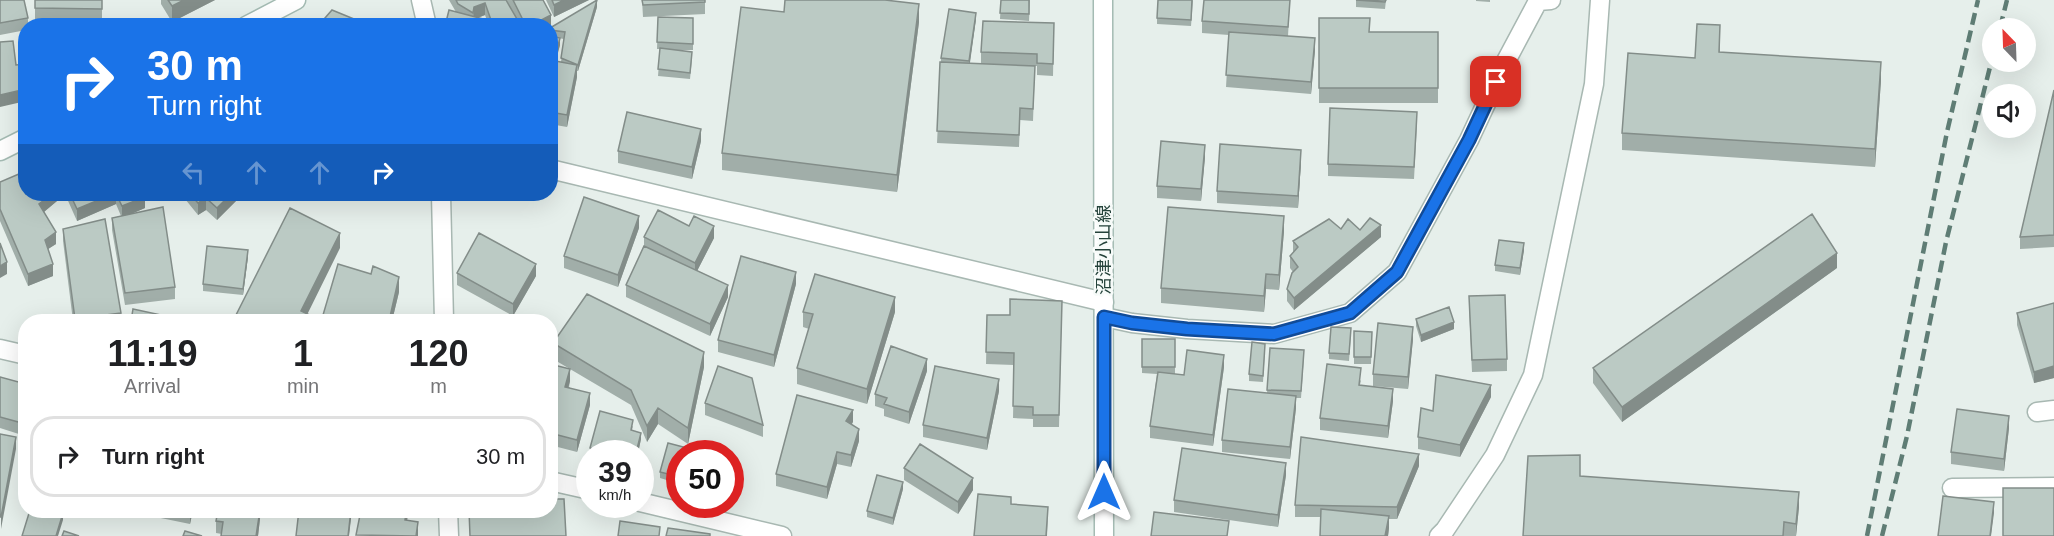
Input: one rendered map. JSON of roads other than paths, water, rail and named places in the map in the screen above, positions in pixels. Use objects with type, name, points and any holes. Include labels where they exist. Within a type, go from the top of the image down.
[{"type":"street","points":[[261,18],[296,0]]},
{"type":"street","points":[[421,0],[426,18]]},
{"type":"street","name":"沼津小山線","points":[[1102,0],[1104,536]]},
{"type":"street","points":[[558,170],[1104,309],[1132,323],[1274,334],[1350,313],[1397,272],[1469,140],[1538,0],[1551,0]]},
{"type":"street","points":[[1439,536],[1495,455],[1533,375],[1594,84],[1600,0]]},
{"type":"street","points":[[0,151],[18,142]]},
{"type":"street","points":[[441,201],[444,314]]},
{"type":"street","points":[[0,349],[18,353]]},
{"type":"street","points":[[558,482],[576,486]]},
{"type":"street","points":[[1952,489],[2054,487]]},
{"type":"street","points":[[654,505],[782,536]]},
{"type":"street","points":[[448,518],[449,536]]},
{"type":"railway","points":[[1867,536],[1947,132],[1978,0]]},
{"type":"railway","points":[[2002,18],[2007,0]]},
{"type":"railway","points":[[1882,536],[1907,436],[1946,242],[1989,72]]}]
